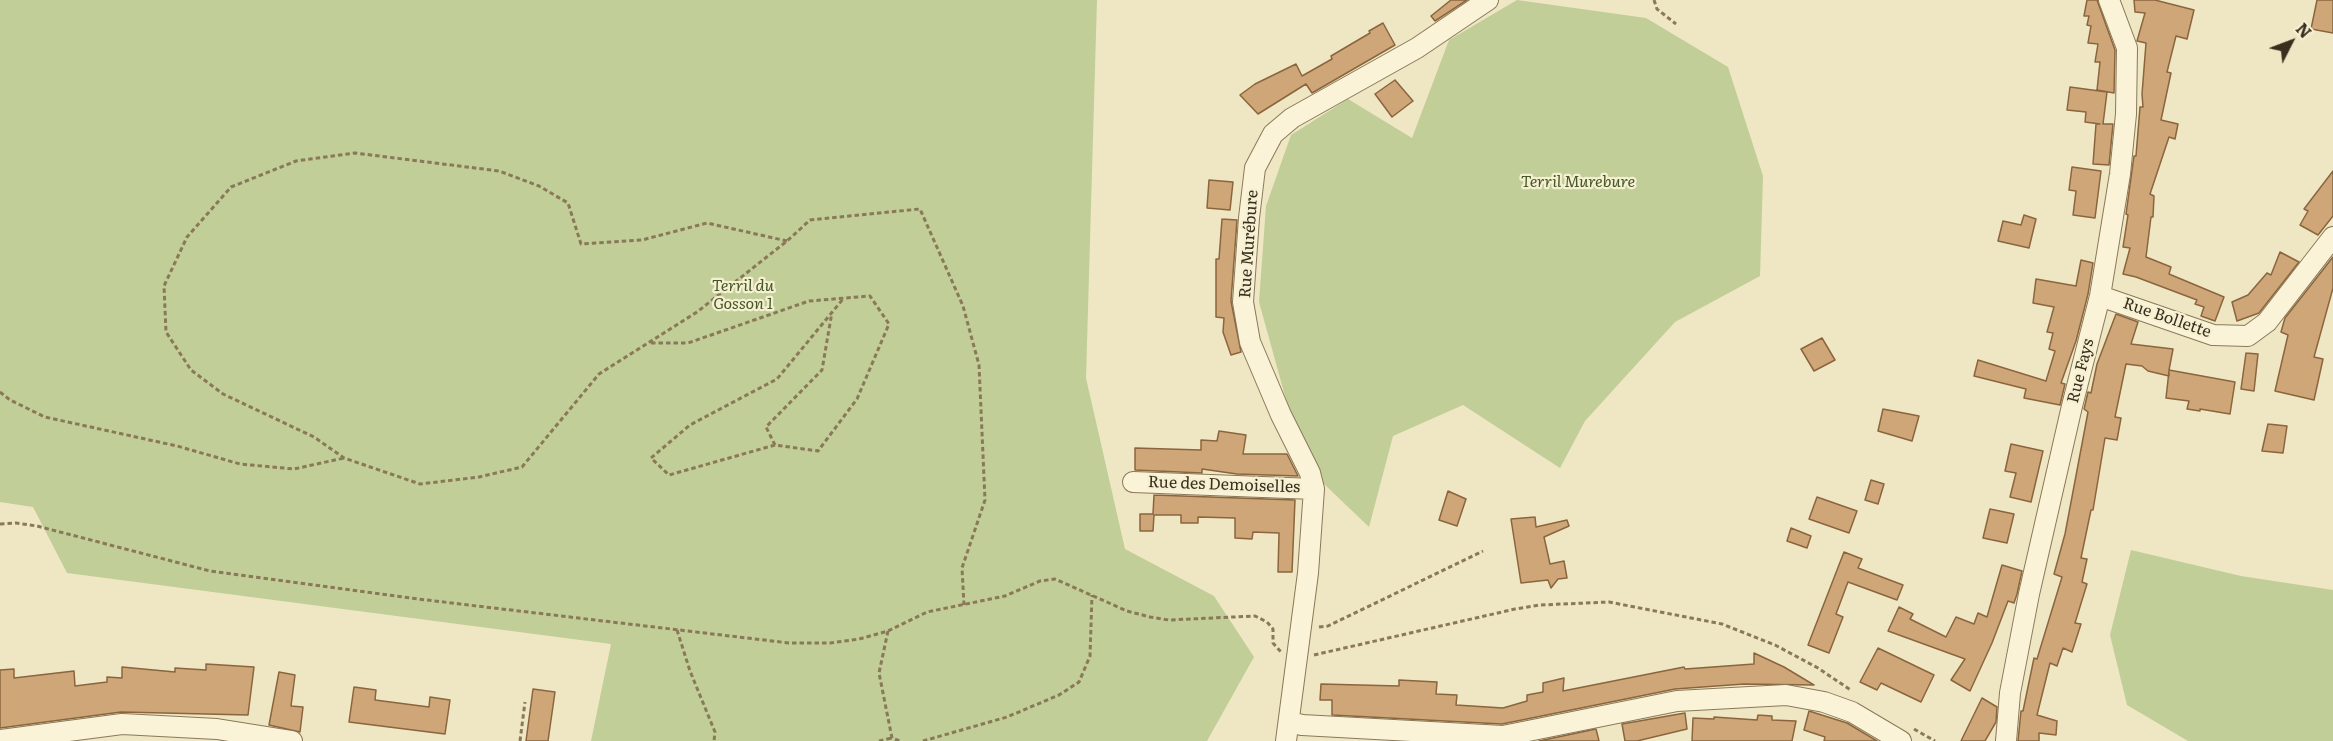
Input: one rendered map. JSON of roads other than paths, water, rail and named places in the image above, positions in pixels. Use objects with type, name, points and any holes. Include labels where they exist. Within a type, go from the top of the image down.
[{"type":"street","name":"Rue Murébure","points":[[1288,732],[1308,573],[1314,489],[1310,473],[1281,415],[1250,342],[1244,302],[1249,218],[1255,168],[1273,134],[1292,118],[1417,48],[1488,0]]},
{"type":"street","name":"Rue Fays","points":[[2006,741],[2010,693],[2072,406],[2100,296],[2120,174],[2126,114],[2127,48],[2109,0]]},
{"type":"street","name":"Rue Bollette","points":[[2100,296],[2213,335],[2248,336],[2267,322],[2333,237]]},
{"type":"street","name":"Rue des Demoiselles","points":[[1133,482],[1314,489]]},
{"type":"street","points":[[1288,732],[1314,726],[1503,735],[1677,701],[1786,695],[1824,702],[1903,732]]},
{"type":"street","points":[[0,740],[122,724],[218,729],[287,741]]},
{"type":"park label","name":"Terril Murebure","points":[[1578,182]]},
{"type":"park label","name":"Terril du Gosson 1","points":[[743,295]]}]
